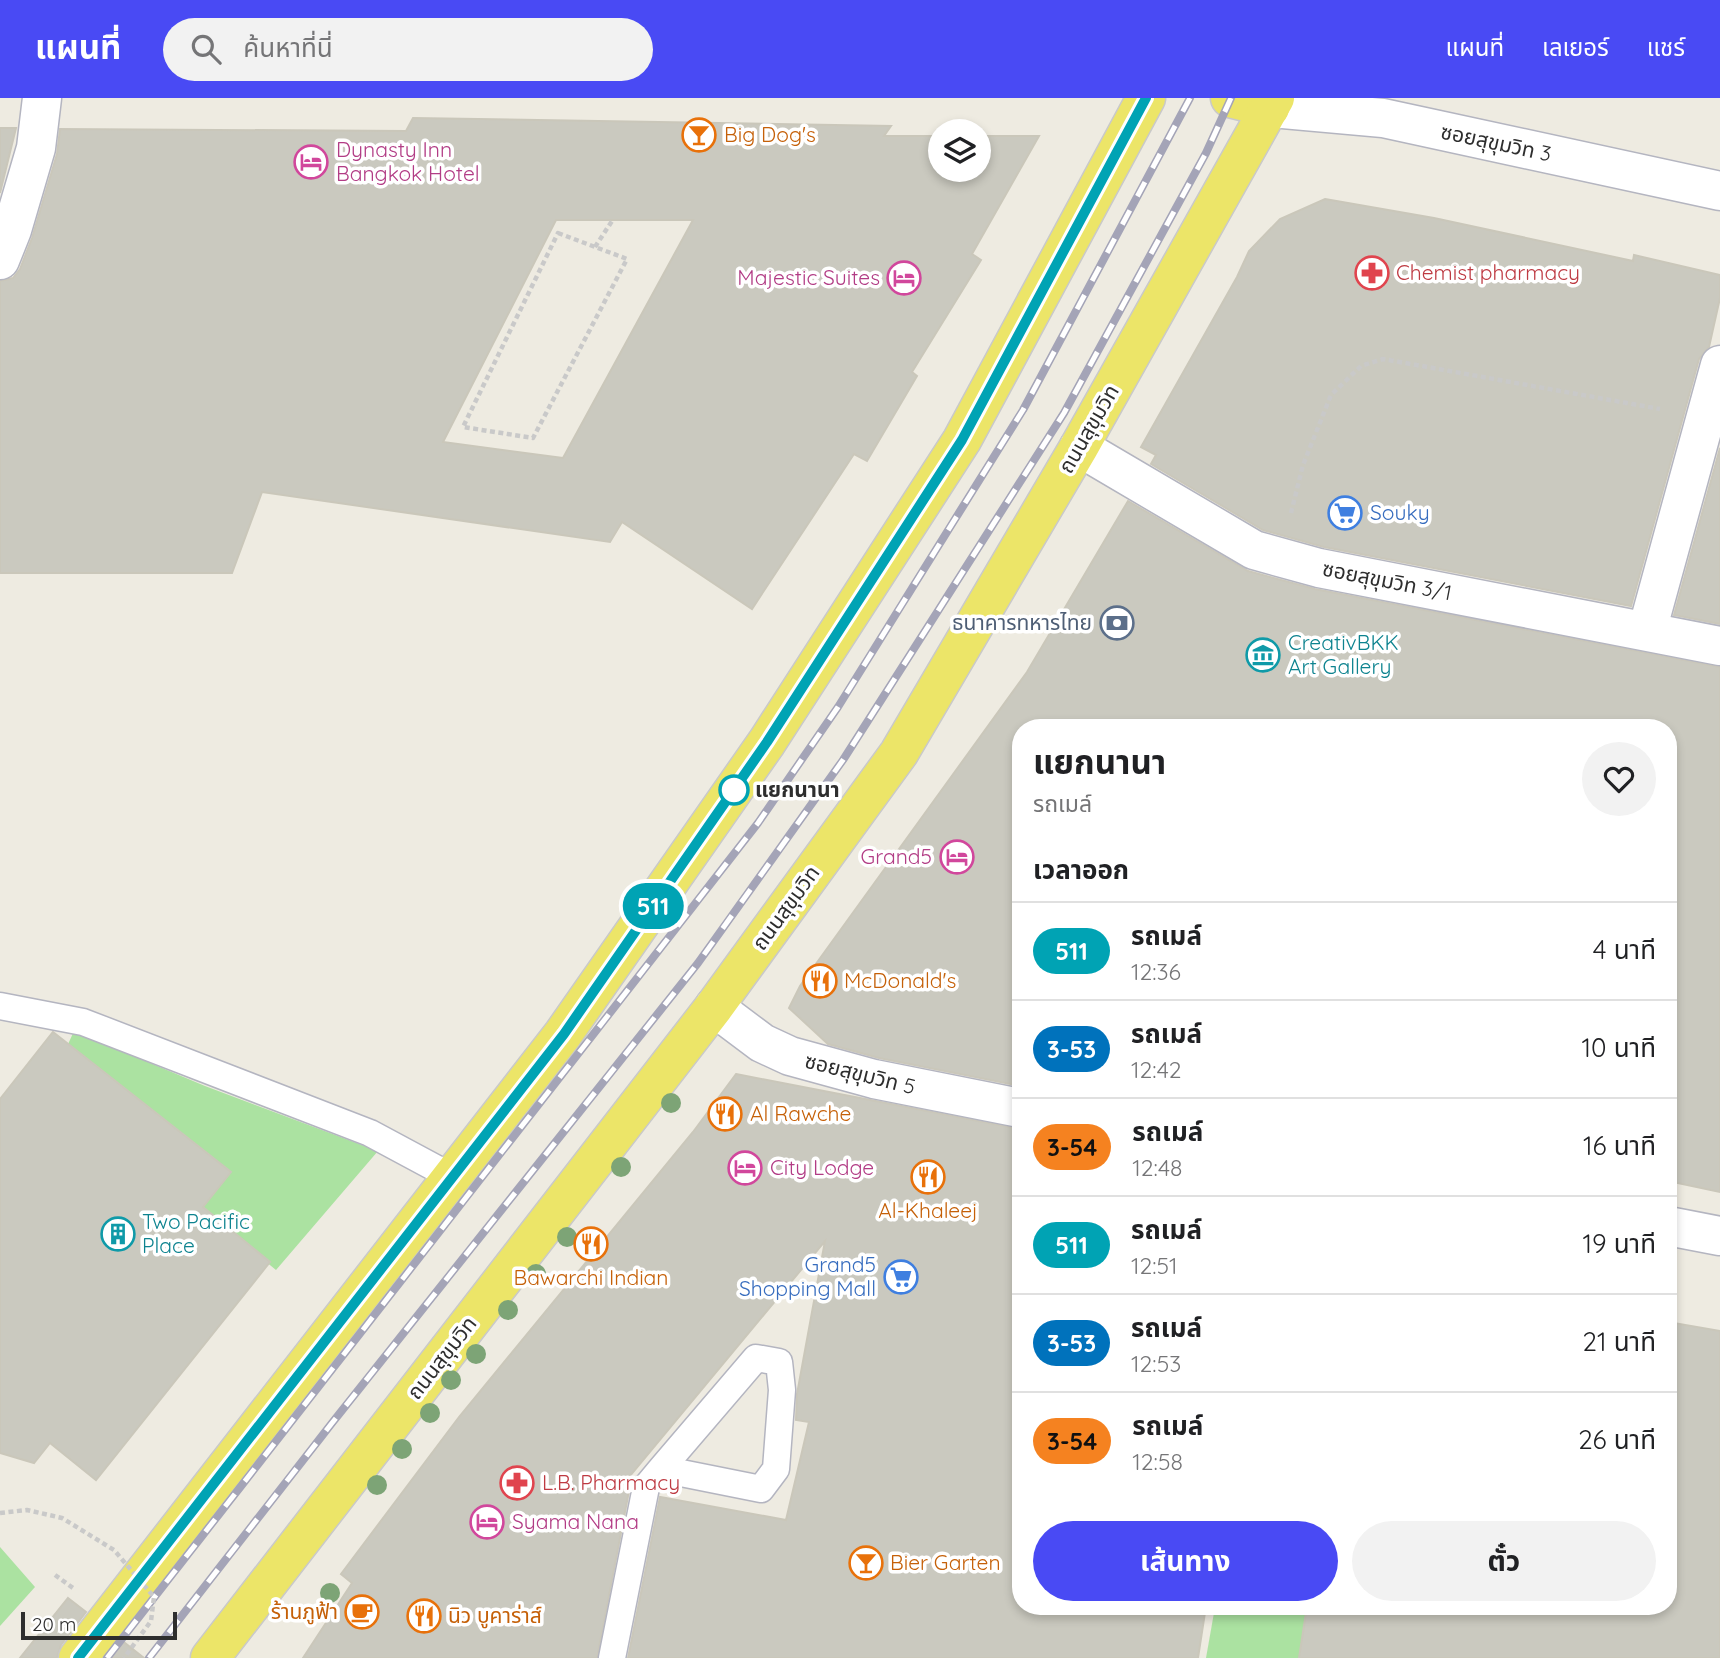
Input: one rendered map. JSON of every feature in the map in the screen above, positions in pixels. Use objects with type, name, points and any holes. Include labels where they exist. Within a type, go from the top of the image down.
[{"type":"main road","points":[[78,1658],[564,1034],[752,764],[947,464],[1146,98]]},
{"type":"main road","points":[[1230,98],[1272,103]]},
{"type":"main road","name":"ถนนสุขุมวิท","points":[[213,1657],[714,1007],[899,753],[1079,447],[1272,103]]},
{"type":"street","points":[[0,260],[12,230],[36,148],[42,98]]},
{"type":"street","name":"ซอยสุขุมวิท 3","points":[[1272,103],[1383,118],[1720,191]]},
{"type":"street","points":[[1647,631],[1720,365]]},
{"type":"street","name":"ซอยสุขุมวิท 3/1","points":[[1079,447],[1254,550],[1320,568],[1720,646]]},
{"type":"street","name":"ซอยสุขุมวิท 5","points":[[714,1007],[762,1043],[790,1056],[874,1079],[1012,1106]]},
{"type":"street","points":[[1677,1228],[1720,1236]]},
{"type":"lane","points":[[0,1006],[83,1022],[370,1133],[452,1177]]},
{"type":"lane","points":[[612,1658],[646,1488],[661,1469],[756,1358],[779,1362],[782,1390],[776,1469],[761,1489],[661,1469]]},
{"type":"path","points":[[595,247],[612,221]]},
{"type":"path","points":[[558,233],[595,247],[627,259],[533,438],[463,427],[558,233]]},
{"type":"path","points":[[1279,557],[1303,465],[1331,395],[1361,366],[1383,359],[1705,417]]},
{"type":"path","points":[[0,1513],[27,1510],[62,1518],[114,1550],[154,1597],[151,1621],[124,1658]]},
{"type":"green space","points":[[74,1031],[205,1086],[378,1151],[276,1270],[50,1084]]},
{"type":"green space","points":[[0,1547],[35,1587],[0,1626]]},
{"type":"green space","points":[[1214,1615],[1324,1615],[1318,1658],[1206,1658]]},
{"type":"building","points":[[413,118],[891,126],[884,136],[928,136],[928,182],[991,182],[991,136],[1039,136],[972,254],[981,260],[912,372],[917,376],[867,461],[854,454],[752,609],[622,522],[610,542],[262,492],[232,573],[0,573],[0,281],[13,278],[20,269],[57,154],[60,129],[406,131]],"holes":[[[556,220],[693,220],[563,458],[443,442]]]},
{"type":"building","points":[[0,128],[16,128],[0,193]]},
{"type":"building","points":[[1325,199],[1434,218],[1633,261],[1634,255],[1720,275],[1720,298],[1709,347],[1699,359],[1631,606],[1324,547],[1263,530],[1151,464],[1156,455],[1141,447],[1249,251],[1280,219]]},
{"type":"building","points":[[1720,448],[1720,624],[1674,615]]},
{"type":"building","points":[[1128,501],[1248,571],[1315,589],[1720,667],[1720,1192],[1677,1183],[1677,719],[1012,719],[1012,1084],[879,1058],[828,1044],[789,1008],[800,986],[1027,672]]},
{"type":"building","name":"Two Pacific Place","points":[[53,1032],[231,1172],[203,1207],[270,1262],[96,1480],[50,1443],[34,1463],[0,1453],[0,1099]]},
{"type":"building","points":[[736,1074],[1012,1127],[1012,1615],[1205,1615],[1198,1658],[628,1658],[660,1497],[786,1520],[809,1422],[796,1420],[797,1394],[825,1241],[619,1489],[629,1491],[597,1658],[303,1658],[352,1583],[341,1574],[459,1417],[693,1132]]},
{"type":"building","points":[[1677,1324],[1720,1331],[1720,1658],[1299,1658],[1306,1615],[1677,1615]]},
{"type":"building","points":[[68,1598],[86,1612],[61,1645],[57,1658],[20,1658]]},
{"type":"building","points":[[120,1639],[144,1658],[106,1658]]},
{"type":"railway","points":[[107,1658],[758,823],[838,707],[1023,410],[1190,98]]},
{"type":"railway","points":[[149,1658],[698,963],[843,760],[1064,413],[1206,153],[1231,98]]},
{"type":"bus line","name":"511","points":[[78,1658],[564,1034],[767,742],[962,440],[1146,98]]},
{"type":"place","name":"Big Dog's","points":[[699,135]]},
{"type":"place","name":"Dynasty Inn Bangkok Hotel","points":[[311,162]]},
{"type":"place","name":"Chemist pharmacy","points":[[1372,273]]},
{"type":"place","name":"Majestic Suites","points":[[904,278]]},
{"type":"place","name":"Souky","points":[[1345,513]]},
{"type":"place","name":"ธนาคารทหารไทย","points":[[1117,623]]},
{"type":"place","name":"CreativBKK Art Gallery","points":[[1263,655]]},
{"type":"place","name":"แยกนานา","points":[[734,790]]},
{"type":"place","name":"Grand5","points":[[957,857]]},
{"type":"place","name":"McDonald's","points":[[820,981]]},
{"type":"place","name":"Al Rawche","points":[[725,1114]]},
{"type":"place","name":"City Lodge","points":[[745,1168]]},
{"type":"place","name":"Al-Khaleej","points":[[928,1177]]},
{"type":"place","name":"Two Pacific Place","points":[[118,1234]]},
{"type":"place","name":"Bawarchi Indian","points":[[591,1244]]},
{"type":"place","name":"Grand5 Shopping Mall","points":[[901,1277]]},
{"type":"place","name":"L.B. Pharmacy","points":[[517,1483]]},
{"type":"place","name":"Syama Nana","points":[[487,1522]]},
{"type":"place","name":"Bier Garten","points":[[866,1563]]},
{"type":"place","name":"ร้านภูฟ้า","points":[[362,1612]]},
{"type":"place","name":"นิว บูคาร่าส์","points":[[424,1616]]}]
